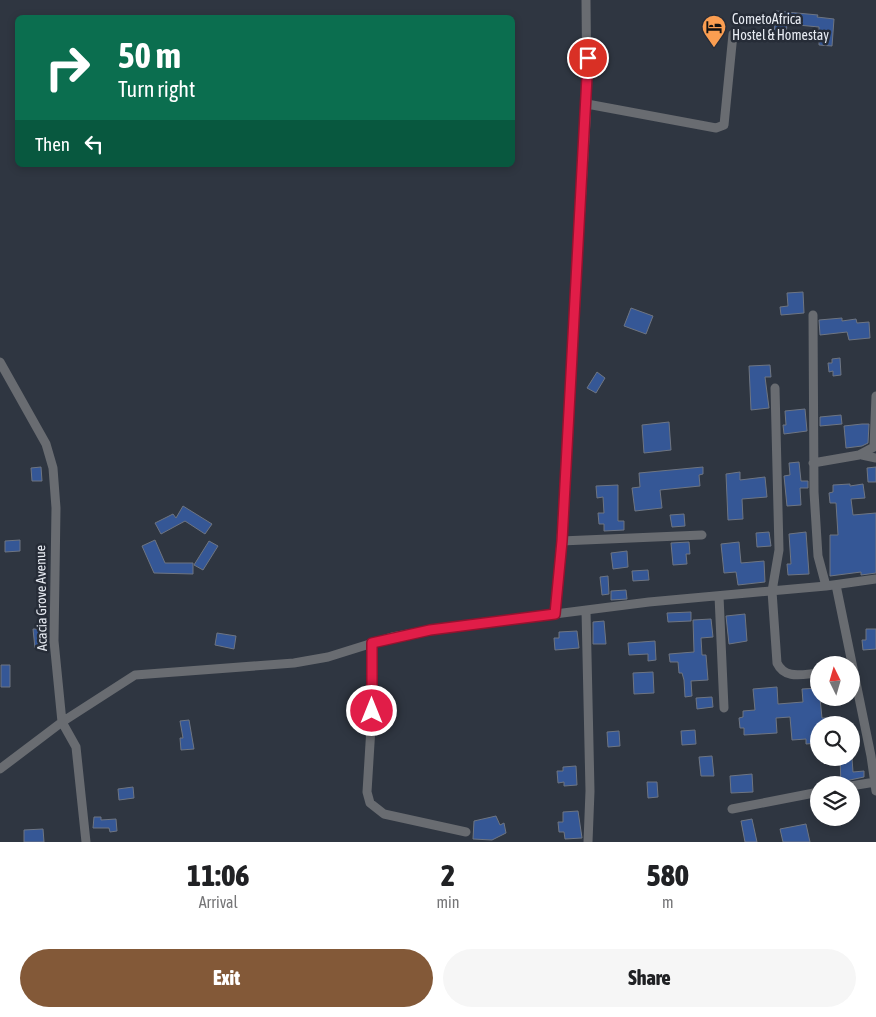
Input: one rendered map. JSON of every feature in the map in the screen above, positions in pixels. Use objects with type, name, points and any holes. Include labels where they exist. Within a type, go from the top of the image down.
[{"type":"street","points":[[555,614],[562,541],[587,104],[586,0]]},
{"type":"street","points":[[587,104],[722,128],[724,125],[733,34]]},
{"type":"street","points":[[813,316],[813,463],[818,556],[826,586]]},
{"type":"street","name":"Acacia Grove Avenue","points":[[0,362],[46,444],[53,468],[56,508],[54,641],[62,722],[76,747],[86,842]]},
{"type":"street","points":[[775,388],[778,550],[772,591],[777,663],[780,670],[787,675],[810,674]]},
{"type":"street","points":[[813,463],[859,455],[870,450],[876,443],[876,396]]},
{"type":"street","points":[[859,455],[876,458]]},
{"type":"street","points":[[562,541],[702,534]]},
{"type":"street","points":[[0,769],[62,722],[135,675],[294,663],[328,657],[372,643],[430,630],[586,610],[836,585],[876,579]]},
{"type":"street","points":[[836,585],[848,656]]},
{"type":"street","points":[[719,596],[724,708]]},
{"type":"street","points":[[586,610],[590,791],[588,842]]},
{"type":"street","points":[[372,643],[372,711],[367,792],[370,803],[384,814],[466,832]]},
{"type":"street","points":[[858,706],[875,786],[860,786]]},
{"type":"street","points":[[732,809],[810,794]]},
{"type":"building","points":[[776,11],[818,15],[817,17],[834,19],[832,46],[819,45],[819,27],[787,24],[786,36],[774,35]]},
{"type":"building","points":[[803,292],[804,313],[781,315],[780,307],[788,306],[787,293]]},
{"type":"building","points":[[631,308],[653,316],[646,334],[624,326]]},
{"type":"building","points":[[842,318],[842,321],[856,319],[857,323],[869,322],[870,338],[849,340],[847,332],[820,335],[819,320]]},
{"type":"building","points":[[840,358],[841,375],[833,376],[833,371],[829,372],[828,363],[832,363],[832,359]]},
{"type":"building","points":[[770,365],[771,377],[765,377],[769,408],[751,410],[749,366]]},
{"type":"building","points":[[597,372],[605,378],[596,393],[587,388]]},
{"type":"building","points":[[805,409],[807,431],[784,434],[783,425],[786,425],[785,411]]},
{"type":"building","points":[[841,415],[842,424],[820,426],[820,417]]},
{"type":"building","points":[[669,422],[671,450],[644,453],[642,425]]},
{"type":"building","points":[[869,424],[868,443],[862,446],[846,448],[844,426]]},
{"type":"building","points":[[799,462],[801,481],[808,481],[808,488],[800,488],[801,505],[787,506],[784,476],[790,475],[789,463]]},
{"type":"building","points":[[41,467],[42,481],[32,481],[31,468]]},
{"type":"building","points":[[703,467],[703,474],[699,475],[700,486],[660,490],[662,508],[635,511],[632,488],[640,487],[639,473]]},
{"type":"building","points":[[876,467],[876,482],[868,482],[867,468]]},
{"type":"building","points":[[740,472],[740,480],[765,477],[767,497],[742,499],[743,519],[728,520],[726,474]]},
{"type":"building","points":[[850,484],[850,486],[863,484],[865,498],[851,499],[853,515],[876,513],[876,573],[861,575],[861,572],[830,576],[830,535],[838,535],[836,503],[830,503],[829,493],[833,492],[833,485]]},
{"type":"building","points":[[618,485],[618,521],[624,521],[624,530],[604,531],[604,524],[599,524],[598,513],[604,513],[603,497],[597,498],[596,486]]},
{"type":"building","points":[[183,506],[212,524],[205,534],[185,521],[161,534],[155,523],[173,514],[176,518]]},
{"type":"building","points":[[684,514],[685,526],[672,527],[670,515]]},
{"type":"building","points":[[769,532],[771,546],[757,547],[756,533]]},
{"type":"building","points":[[806,532],[809,574],[788,575],[787,564],[791,564],[789,534]]},
{"type":"building","points":[[20,540],[20,551],[5,552],[5,541]]},
{"type":"building","points":[[155,540],[165,563],[193,563],[193,574],[154,573],[142,546]]},
{"type":"building","points":[[209,541],[218,546],[203,570],[194,565]]},
{"type":"building","points":[[689,542],[690,554],[686,554],[687,564],[673,565],[671,543]]},
{"type":"building","points":[[739,542],[741,563],[764,561],[765,582],[738,585],[736,572],[724,573],[721,544]]},
{"type":"building","points":[[627,551],[628,567],[613,569],[611,553]]},
{"type":"building","points":[[648,570],[649,580],[633,581],[632,571]]},
{"type":"building","points":[[608,576],[609,594],[602,595],[600,577]]},
{"type":"building","points":[[626,590],[627,599],[611,600],[611,591]]},
{"type":"building","points":[[691,612],[691,621],[668,622],[667,613]]},
{"type":"building","points":[[745,614],[747,641],[729,644],[726,616]]},
{"type":"building","points":[[711,619],[713,637],[701,638],[702,655],[706,655],[708,680],[691,681],[692,696],[685,697],[684,680],[682,673],[679,673],[678,662],[670,662],[669,654],[694,652],[693,620]]},
{"type":"building","points":[[604,621],[606,644],[593,644],[593,622]]},
{"type":"building","points":[[33,629],[41,629],[42,648],[35,648]]},
{"type":"building","points":[[866,629],[876,629],[876,649],[863,650],[862,640],[866,640]]},
{"type":"building","points":[[577,631],[579,648],[555,650],[554,638],[559,638],[559,632]]},
{"type":"building","points":[[217,633],[236,636],[234,649],[215,645]]},
{"type":"building","points":[[655,641],[656,660],[648,661],[648,654],[629,655],[628,643]]},
{"type":"building","points":[[1,665],[10,665],[10,687],[1,687]]},
{"type":"building","points":[[653,672],[654,693],[634,694],[633,673]]},
{"type":"building","points":[[777,687],[778,704],[803,702],[802,689],[810,689],[810,706],[821,706],[822,716],[810,716],[810,744],[806,744],[806,739],[792,740],[790,717],[776,718],[777,733],[744,735],[744,728],[740,728],[739,718],[743,717],[743,711],[755,710],[753,689]]},
{"type":"building","points":[[712,697],[713,707],[697,709],[696,698]]},
{"type":"building","points":[[189,720],[194,749],[181,750],[180,738],[183,738],[180,721]]},
{"type":"building","points":[[695,730],[696,744],[682,745],[681,731]]},
{"type":"building","points":[[619,731],[620,746],[608,747],[607,732]]},
{"type":"building","points":[[712,756],[714,776],[701,776],[699,757]]},
{"type":"building","points":[[576,766],[577,785],[564,786],[564,782],[558,783],[557,771],[563,771],[563,767]]},
{"type":"building","points":[[840,766],[853,766],[853,772],[864,771],[864,777],[841,776]]},
{"type":"building","points":[[752,774],[753,792],[731,793],[730,776]]},
{"type":"building","points":[[647,782],[657,782],[658,797],[648,798]]},
{"type":"building","points":[[133,787],[134,798],[119,800],[118,789]]},
{"type":"building","points":[[578,811],[582,838],[565,839],[564,832],[559,832],[558,822],[563,822],[563,812]]},
{"type":"building","points":[[496,816],[500,825],[504,823],[506,833],[492,840],[473,839],[474,821]]},
{"type":"building","points":[[94,817],[101,817],[101,820],[116,819],[117,831],[110,832],[109,828],[93,828]]},
{"type":"building","points":[[752,819],[757,842],[745,842],[741,821]]},
{"type":"building","points":[[806,824],[810,842],[783,842],[780,829]]},
{"type":"building","points":[[43,829],[44,842],[24,842],[24,830]]},
{"type":"place","name":"CometoAfrica Hostel & Homestay","points":[[714,48]]},
{"type":"route","points":[[372,711],[372,643],[405,634],[430,630],[555,614],[562,541],[565,457],[587,104],[588,58]]}]
